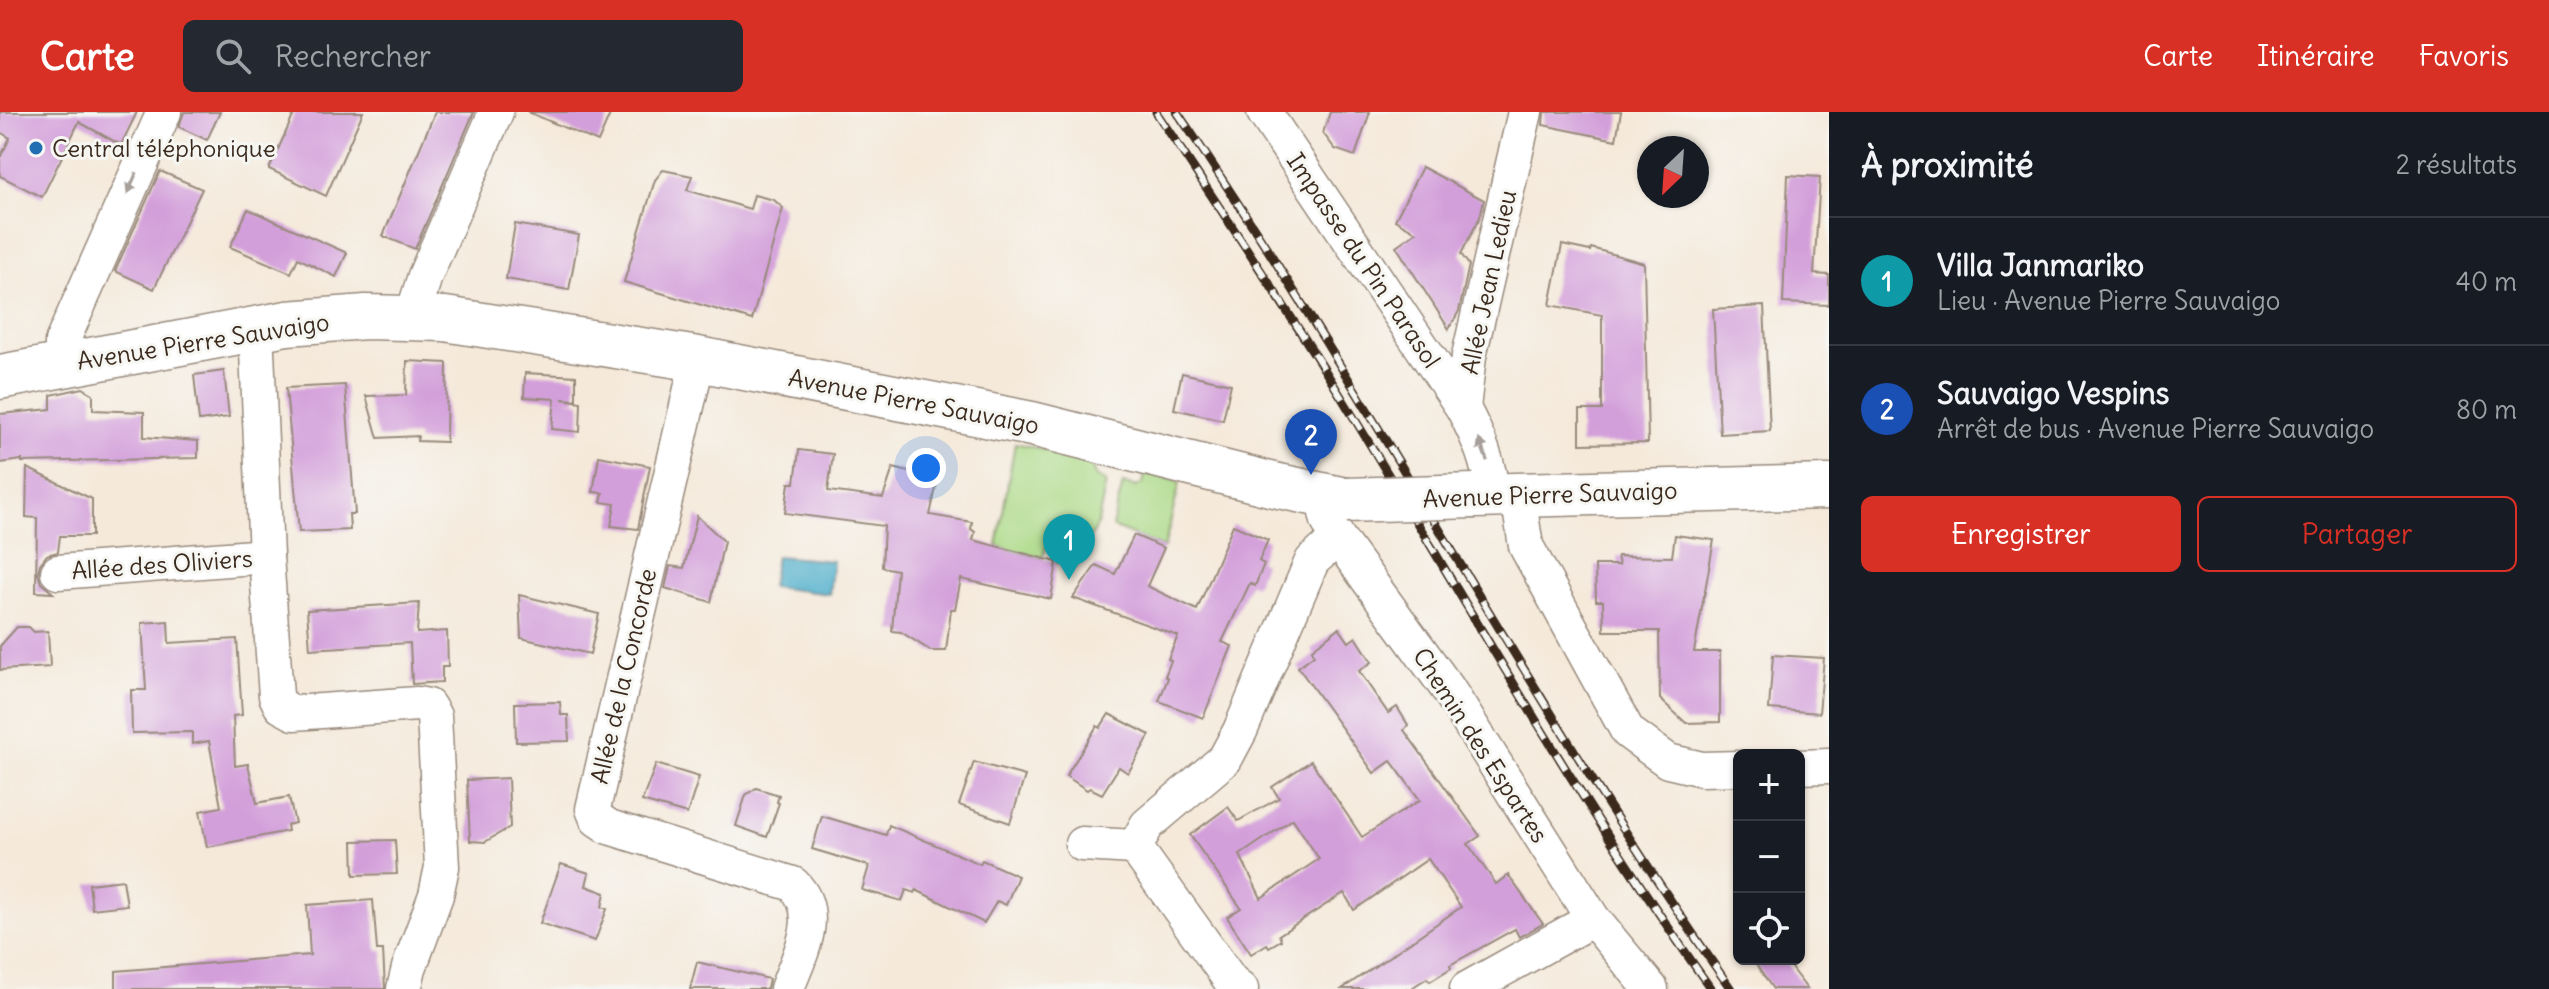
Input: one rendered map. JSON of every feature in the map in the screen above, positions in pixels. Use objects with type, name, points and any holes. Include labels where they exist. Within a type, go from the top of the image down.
[{"type":"main road","name":"Avenue Pierre Sauvaigo","points":[[0,377],[256,328],[330,318],[412,317],[445,319],[698,359],[1032,424],[1336,512],[1495,496],[1829,487]]},
{"type":"street","points":[[62,364],[62,342],[164,112]]},
{"type":"street","points":[[412,317],[425,276],[496,112]]},
{"type":"street","name":"Impasse du Pin Parasol","points":[[1264,112],[1463,408]]},
{"type":"street","name":"Allée Jean Ledieu","points":[[1525,112],[1469,356],[1463,408],[1483,448],[1495,496],[1526,546],[1628,732],[1668,761],[1702,769],[1733,768]]},
{"type":"street","name":"Allée des Oliviers","points":[[256,328],[276,696],[281,706],[294,713],[417,704],[428,706],[434,716],[442,867],[436,895],[404,989]]},
{"type":"street","name":"Allée de la Concorde","points":[[698,359],[593,809],[597,819],[609,827],[793,884],[803,893],[809,908],[809,925],[787,989]]},
{"type":"street","points":[[1135,847],[1147,825],[1225,759],[1240,731],[1312,561],[1329,546],[1336,512]]},
{"type":"street","name":"Chemin des Espartes","points":[[1336,512],[1593,919],[1651,989]]},
{"type":"street","name":"Allée des Oliviers","points":[[58,572],[266,556]]},
{"type":"street","points":[[1805,767],[1829,766]]},
{"type":"street","points":[[1082,844],[1135,847]]},
{"type":"street","points":[[1135,847],[1231,981],[1241,989]]},
{"type":"street","points":[[1467,989],[1593,919]]},
{"type":"green space","points":[[1015,443],[1090,460],[1095,476],[1106,482],[1098,522],[1076,567],[1057,562],[1059,550],[1047,546],[1042,558],[997,546]]},
{"type":"green space","points":[[1146,472],[1180,482],[1164,548],[1112,527],[1123,484],[1136,487],[1143,483]]},
{"type":"water","points":[[776,556],[833,561],[829,594],[771,587]]},
{"type":"building","name":"Central téléphonique","points":[[0,112],[137,112],[121,145],[79,122],[42,197],[0,176],[0,158],[10,138],[0,132]]},
{"type":"building","points":[[184,112],[220,112],[207,140],[179,127]]},
{"type":"building","points":[[295,112],[363,112],[326,196],[269,169]]},
{"type":"building","points":[[435,112],[474,112],[415,249],[383,236]]},
{"type":"building","points":[[528,112],[611,112],[598,142]]},
{"type":"building","points":[[1330,112],[1370,112],[1355,156],[1335,149],[1323,133]]},
{"type":"building","points":[[1544,112],[1621,112],[1616,140],[1543,125]]},
{"type":"building","points":[[1422,167],[1484,200],[1480,217],[1461,254],[1469,265],[1459,311],[1449,329],[1396,246],[1416,232],[1395,220]]},
{"type":"building","points":[[663,170],[692,176],[687,190],[750,209],[754,195],[774,200],[783,208],[752,320],[624,282],[655,180]]},
{"type":"building","points":[[160,171],[202,189],[154,289],[115,271]]},
{"type":"building","points":[[1788,175],[1820,177],[1814,274],[1829,275],[1829,305],[1783,303]]},
{"type":"building","points":[[248,209],[347,253],[336,277],[298,258],[291,273],[230,247]]},
{"type":"building","points":[[515,224],[579,235],[569,290],[506,279]]},
{"type":"building","points":[[1562,245],[1590,251],[1591,248],[1644,263],[1648,443],[1580,444],[1580,410],[1602,410],[1602,315],[1550,305]]},
{"type":"building","points":[[1764,306],[1770,431],[1720,434],[1713,309]]},
{"type":"building","points":[[407,361],[447,363],[446,442],[417,441],[418,436],[378,438],[366,396],[406,395]]},
{"type":"building","points":[[224,371],[229,417],[199,421],[194,375]]},
{"type":"building","points":[[525,373],[576,376],[576,400],[562,399],[581,402],[580,432],[552,429],[555,399],[524,397]]},
{"type":"building","points":[[1182,373],[1231,384],[1223,420],[1174,409]]},
{"type":"building","points":[[345,385],[355,514],[349,514],[350,530],[299,532],[286,388]]},
{"type":"building","points":[[83,388],[93,394],[93,410],[144,412],[144,437],[198,441],[198,458],[22,460],[0,463],[0,414],[51,409],[51,395]]},
{"type":"building","points":[[799,450],[833,454],[828,491],[883,498],[893,468],[938,479],[930,515],[972,522],[971,529],[975,532],[973,540],[1057,562],[1051,599],[961,579],[955,609],[951,609],[946,651],[931,651],[901,632],[892,631],[897,570],[882,567],[884,526],[785,513],[789,483],[795,483]]},
{"type":"building","points":[[599,456],[650,466],[638,529],[611,526],[615,504],[601,502],[603,493],[593,492]]},
{"type":"building","points":[[27,468],[92,499],[92,536],[60,536],[58,552],[47,555],[40,564],[38,573],[41,583],[53,593],[36,592],[37,518],[26,517]]},
{"type":"building","points":[[697,516],[724,541],[711,602],[665,588],[670,566],[684,568]]},
{"type":"building","points":[[1233,525],[1268,540],[1259,561],[1264,564],[1255,586],[1250,583],[1222,642],[1232,646],[1203,718],[1159,701],[1168,678],[1165,676],[1171,661],[1168,659],[1178,636],[1073,598],[1096,565],[1115,574],[1134,535],[1164,548],[1147,586],[1197,610]]},
{"type":"building","points":[[1675,535],[1714,540],[1694,652],[1720,652],[1720,722],[1686,723],[1660,699],[1659,631],[1604,631],[1603,601],[1596,601],[1595,565],[1619,565],[1617,556],[1672,557]]},
{"type":"building","points":[[519,595],[599,614],[590,654],[521,638]]},
{"type":"building","points":[[419,603],[417,633],[447,631],[448,667],[442,667],[442,682],[412,684],[410,643],[310,649],[307,610]]},
{"type":"building","points":[[168,621],[169,643],[237,639],[242,715],[233,716],[235,766],[248,764],[257,803],[289,797],[295,823],[287,825],[288,831],[207,847],[200,811],[221,807],[209,741],[192,744],[192,732],[132,733],[131,690],[146,690],[142,623]]},
{"type":"building","points":[[17,627],[29,627],[34,632],[48,631],[50,667],[0,670],[0,646]]},
{"type":"building","points":[[1339,628],[1349,642],[1356,637],[1372,662],[1359,671],[1388,713],[1397,707],[1408,725],[1404,730],[1480,836],[1468,844],[1496,884],[1508,875],[1543,924],[1519,937],[1515,929],[1450,965],[1451,968],[1430,981],[1427,978],[1410,989],[1342,989],[1461,907],[1428,859],[1354,910],[1344,893],[1279,935],[1281,940],[1251,954],[1227,917],[1241,908],[1190,835],[1228,807],[1238,821],[1279,798],[1272,787],[1311,761],[1362,837],[1420,800],[1391,761],[1374,773],[1298,667],[1314,655],[1312,649]],"holes":[[[1293,819],[1319,859],[1261,898],[1240,855]]]},
{"type":"building","points":[[1773,655],[1824,658],[1819,713],[1769,709]]},
{"type":"building","points":[[560,702],[561,715],[568,715],[569,741],[516,742],[515,703]]},
{"type":"building","points":[[1109,714],[1150,735],[1128,773],[1119,767],[1102,794],[1090,788],[1087,790],[1066,776],[1097,726],[1100,728]]},
{"type":"building","points":[[974,762],[1025,776],[1010,823],[959,805]]},
{"type":"building","points":[[656,764],[699,777],[687,814],[642,801]]},
{"type":"building","points":[[508,778],[510,827],[485,842],[470,841],[467,780]]},
{"type":"building","points":[[756,788],[779,795],[767,837],[736,826],[746,795]]},
{"type":"building","points":[[822,816],[886,835],[889,825],[980,864],[982,860],[1018,876],[1006,905],[997,901],[984,923],[916,890],[915,893],[906,890],[902,901],[862,890],[869,866],[812,849]]},
{"type":"building","points":[[395,840],[397,874],[354,875],[353,841]]},
{"type":"building","points":[[561,864],[589,873],[586,886],[605,893],[602,907],[607,909],[595,941],[540,923]]},
{"type":"building","points":[[123,880],[127,905],[92,909],[89,884]]},
{"type":"building","points":[[373,900],[377,950],[383,950],[385,989],[116,989],[116,971],[310,955],[307,905]]},
{"type":"building","points":[[697,962],[769,979],[767,989],[690,989]]},
{"type":"building","points":[[1756,965],[1789,965],[1807,989],[1773,989]]},
{"type":"railway","points":[[1156,112],[1315,355],[1612,843],[1711,989]]},
{"type":"railway","points":[[1177,112],[1318,329],[1588,773],[1731,989]]},
{"type":"place","name":"Central téléphonique","points":[[36,148]]},
{"type":"place","name":"Sauvaigo Vespins","points":[[1311,475]]},
{"type":"place","name":"Villa Janmariko","points":[[1069,580]]}]
